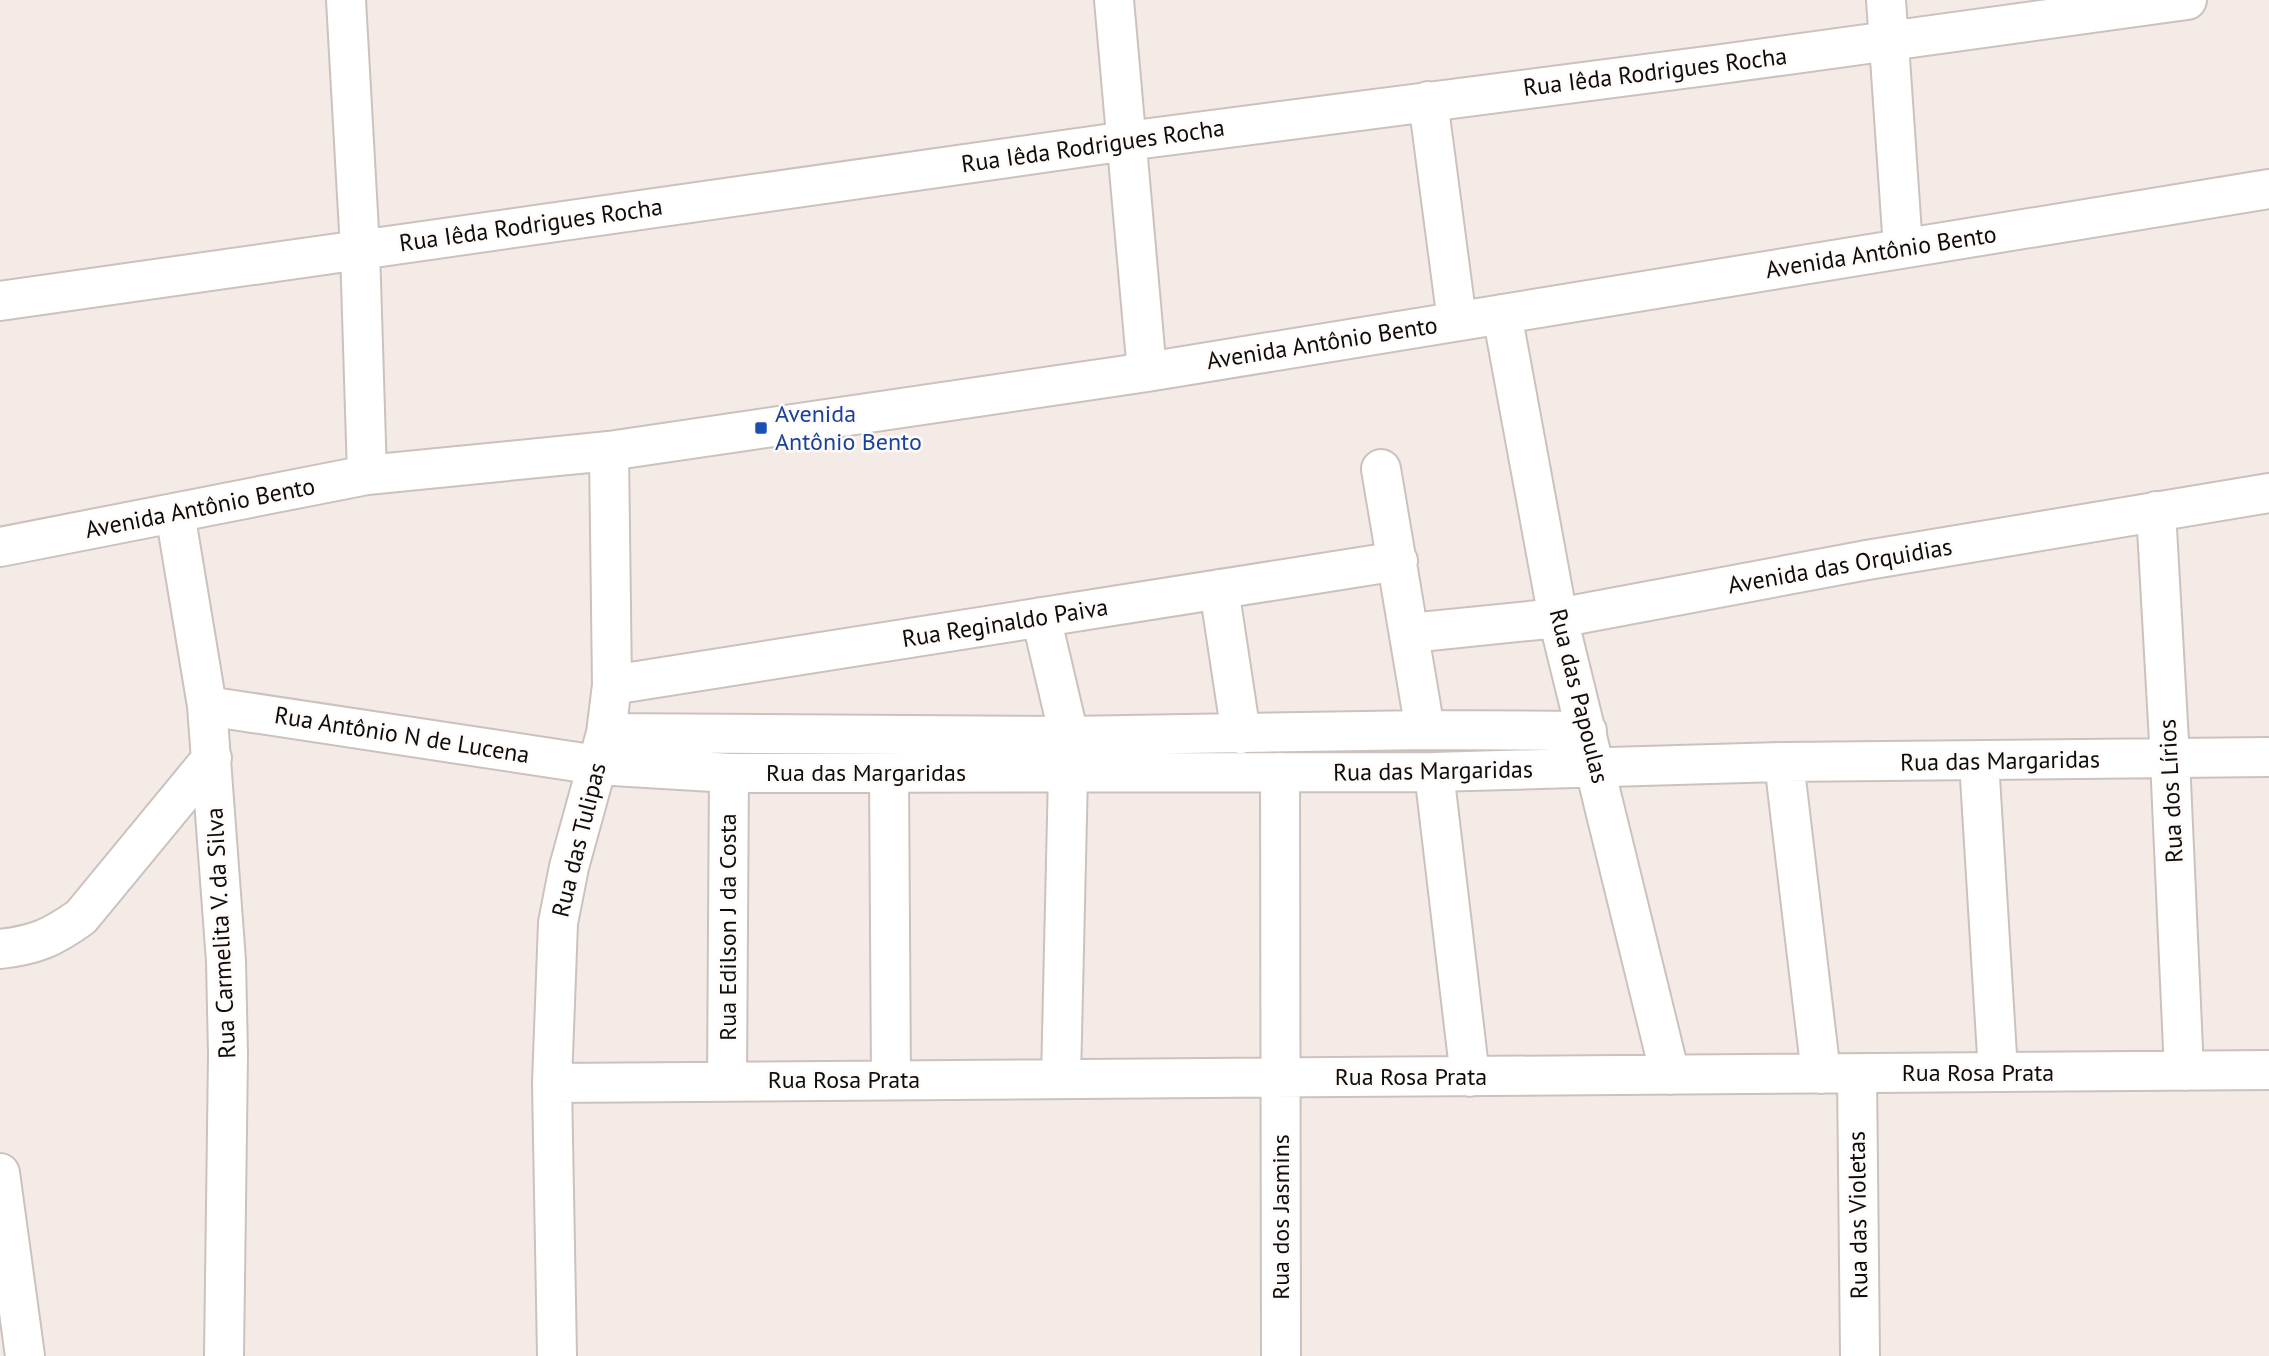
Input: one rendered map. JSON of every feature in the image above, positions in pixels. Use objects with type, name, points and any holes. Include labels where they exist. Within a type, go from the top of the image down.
[{"type":"street","points":[[346,0],[360,248],[367,475]]},
{"type":"street","points":[[1114,0],[1146,372]]},
{"type":"street","points":[[1886,0],[1903,248]]},
{"type":"street","name":"Rua Iêda Rodrigues Rocha","points":[[0,301],[1127,141],[2187,0]]},
{"type":"street","points":[[1428,101],[1457,321]]},
{"type":"street","name":"Avenida Antônio Bento","points":[[0,547],[367,475],[609,451],[1146,372],[2269,189]]},
{"type":"street","name":"Rua das Papoulas","points":[[1502,314],[1558,618],[1670,1075]]},
{"type":"street","name":"Rua das Tulipas","points":[[557,1356],[552,1083],[558,923],[569,867],[601,749],[612,685],[609,451]]},
{"type":"street","points":[[1381,469],[1425,730]]},
{"type":"street","name":"Avenida das Orquidias","points":[[1410,633],[1558,618],[1867,560],[2269,493]]},
{"type":"street","name":"Rua dos Lírios","points":[[2156,511],[2184,1071]]},
{"type":"street","name":"Rua Carmelita V. da Silva","points":[[175,513],[207,706],[226,961],[228,1054],[224,1356]]},
{"type":"street","name":"Rua Reginaldo Paiva","points":[[612,685],[1398,561]]},
{"type":"street","points":[[1219,589],[1241,734]]},
{"type":"street","points":[[1041,617],[1069,755],[1061,1079]]},
{"type":"street","name":"Rua Antônio N de Lucena","points":[[207,706],[601,749]]},
{"type":"street","name":"Rua das Margaridas","points":[[601,749],[729,773],[889,774],[1241,734],[1425,730],[1587,731]]},
{"type":"street","name":"Rua das Margaridas","points":[[601,749],[1069,755],[1280,772],[1597,769],[1784,762],[2269,757]]},
{"type":"street","points":[[0,949],[23,946],[55,935],[81,917],[212,758]]},
{"type":"street","points":[[1979,761],[1998,1072]]},
{"type":"street","name":"Rua das Violetas","points":[[1784,762],[1839,1074],[1860,1356]]},
{"type":"street","points":[[1280,772],[1280,1077]]},
{"type":"street","points":[[1434,772],[1470,1077]]},
{"type":"street","name":"Rua Edilson J da Costa","points":[[727,1081],[729,773]]},
{"type":"street","points":[[889,774],[891,1080]]},
{"type":"street","name":"Rua Rosa Prata","points":[[552,1083],[2269,1070]]},
{"type":"street","name":"Rua dos Jasmins","points":[[1280,1077],[1281,1356]]},
{"type":"street","points":[[0,1173],[25,1356]]},
{"type":"place","name":"Avenida Antônio Bento","points":[[761,428]]}]
